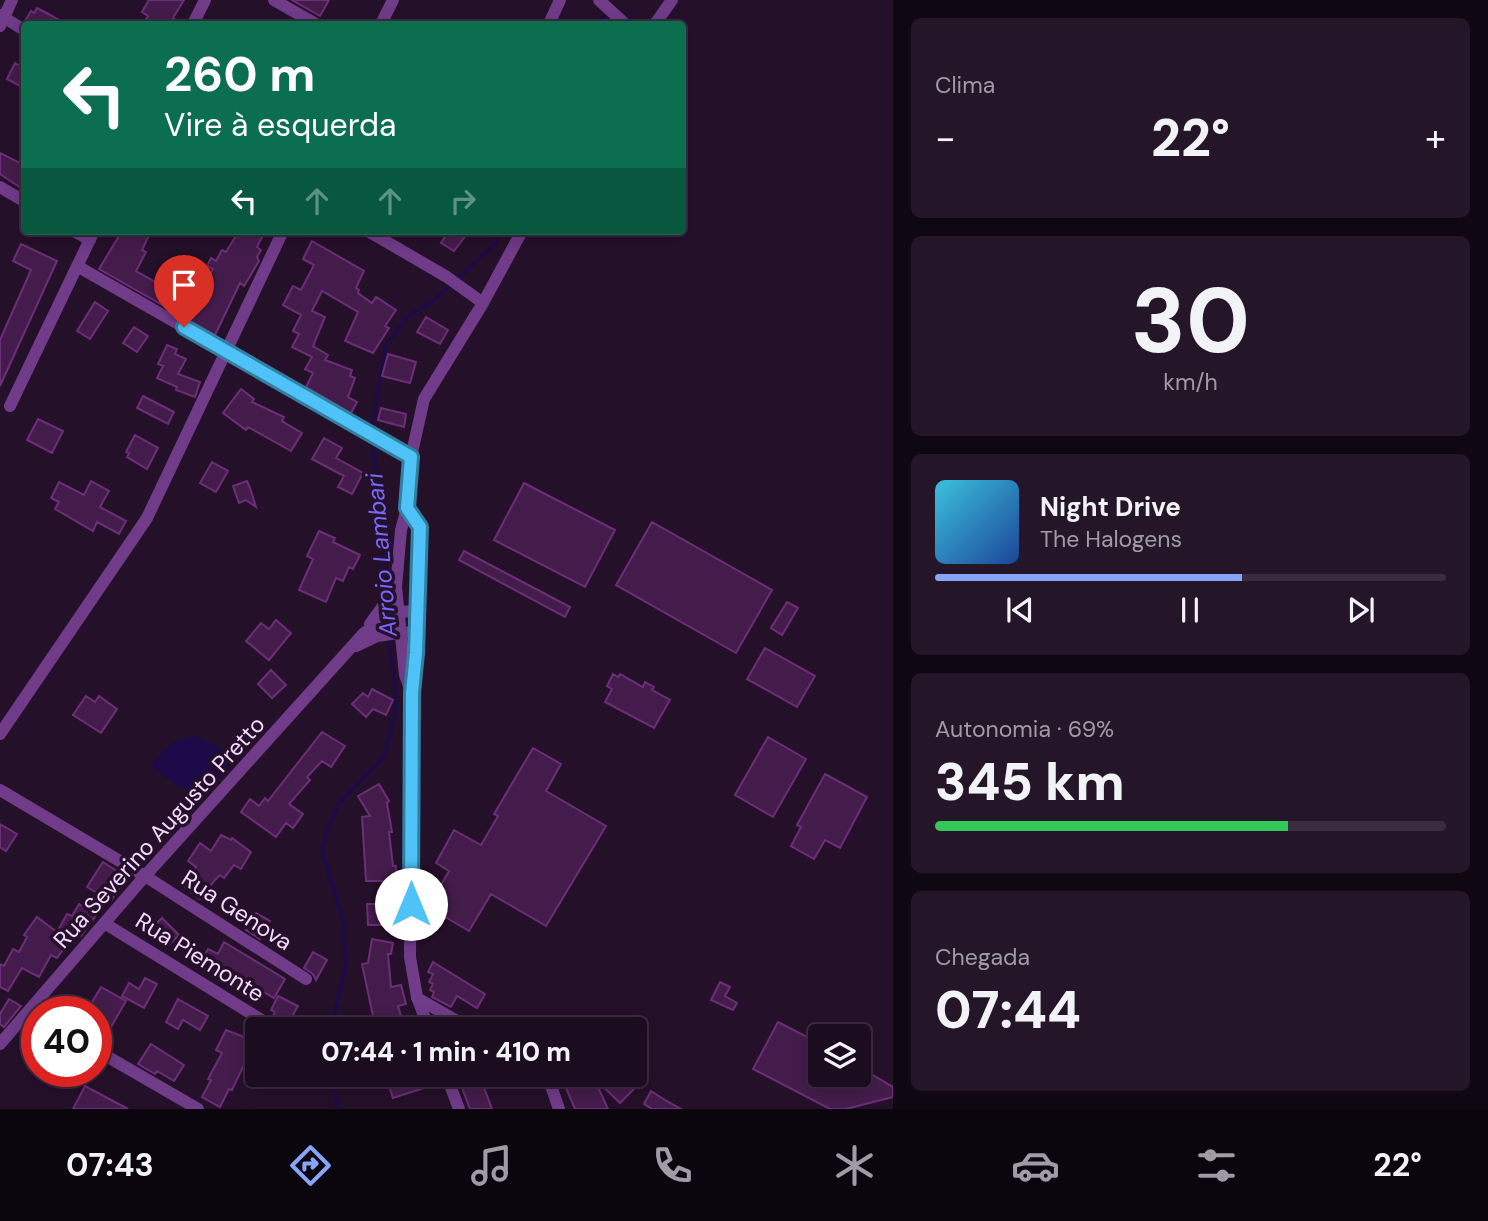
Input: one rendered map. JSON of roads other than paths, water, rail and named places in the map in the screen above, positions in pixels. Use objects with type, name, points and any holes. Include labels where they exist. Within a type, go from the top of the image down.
[{"type":"street","points":[[12,0],[1,20],[21,29]]},
{"type":"street","points":[[194,21],[205,0]]},
{"type":"street","points":[[274,0],[311,21]]},
{"type":"street","points":[[382,21],[393,0]]},
{"type":"street","points":[[550,21],[560,0]]},
{"type":"street","points":[[599,0],[622,21]]},
{"type":"street","points":[[657,21],[672,0]]},
{"type":"street","points":[[0,187],[21,199]]},
{"type":"street","points":[[0,734],[147,518],[281,235]]},
{"type":"street","points":[[375,235],[447,277],[483,303]]},
{"type":"street","points":[[412,693],[405,675],[398,632],[396,587],[411,457],[424,399],[483,303],[520,235]]},
{"type":"street","points":[[10,406],[92,236]]},
{"type":"street","points":[[77,266],[411,457]]},
{"type":"street","points":[[407,508],[420,527],[412,693],[410,957],[416,997],[424,1017]]},
{"type":"street","points":[[378,619],[396,587]]},
{"type":"street","points":[[378,619],[397,612],[416,612]]},
{"type":"street","name":"Rua Severino Augusto Pretto","points":[[47,996],[145,876],[350,649],[370,635],[378,619]]},
{"type":"street","points":[[370,635],[416,630]]},
{"type":"street","name":"Rua Genova","points":[[0,790],[145,876],[306,979]]},
{"type":"street","name":"Rua Piemonte","points":[[104,923],[257,1017]]},
{"type":"street","points":[[416,997],[450,1017]]},
{"type":"street","name":"Rua Severino Augusto Pretto","points":[[0,1044],[21,1025]]},
{"type":"street","points":[[112,1059],[198,1109]]},
{"type":"street","points":[[451,1087],[459,1109]]},
{"type":"street","points":[[551,1087],[559,1109]]},
{"type":"waterway","name":"Arroio Lambari","points":[[600,21],[607,13]]},
{"type":"waterway","name":"Arroio Lambari","points":[[371,429],[386,346],[407,317],[432,302],[494,245],[498,235]]},
{"type":"waterway","name":"Arroio Lambari","points":[[372,441],[381,505],[384,597]]},
{"type":"waterway","name":"Arroio Lambari","points":[[334,1017],[346,965],[343,922],[322,850],[338,804],[384,757],[395,715],[395,686],[388,639]]},
{"type":"waterway","name":"Arroio Lambari","points":[[334,1087],[338,1109]]}]
